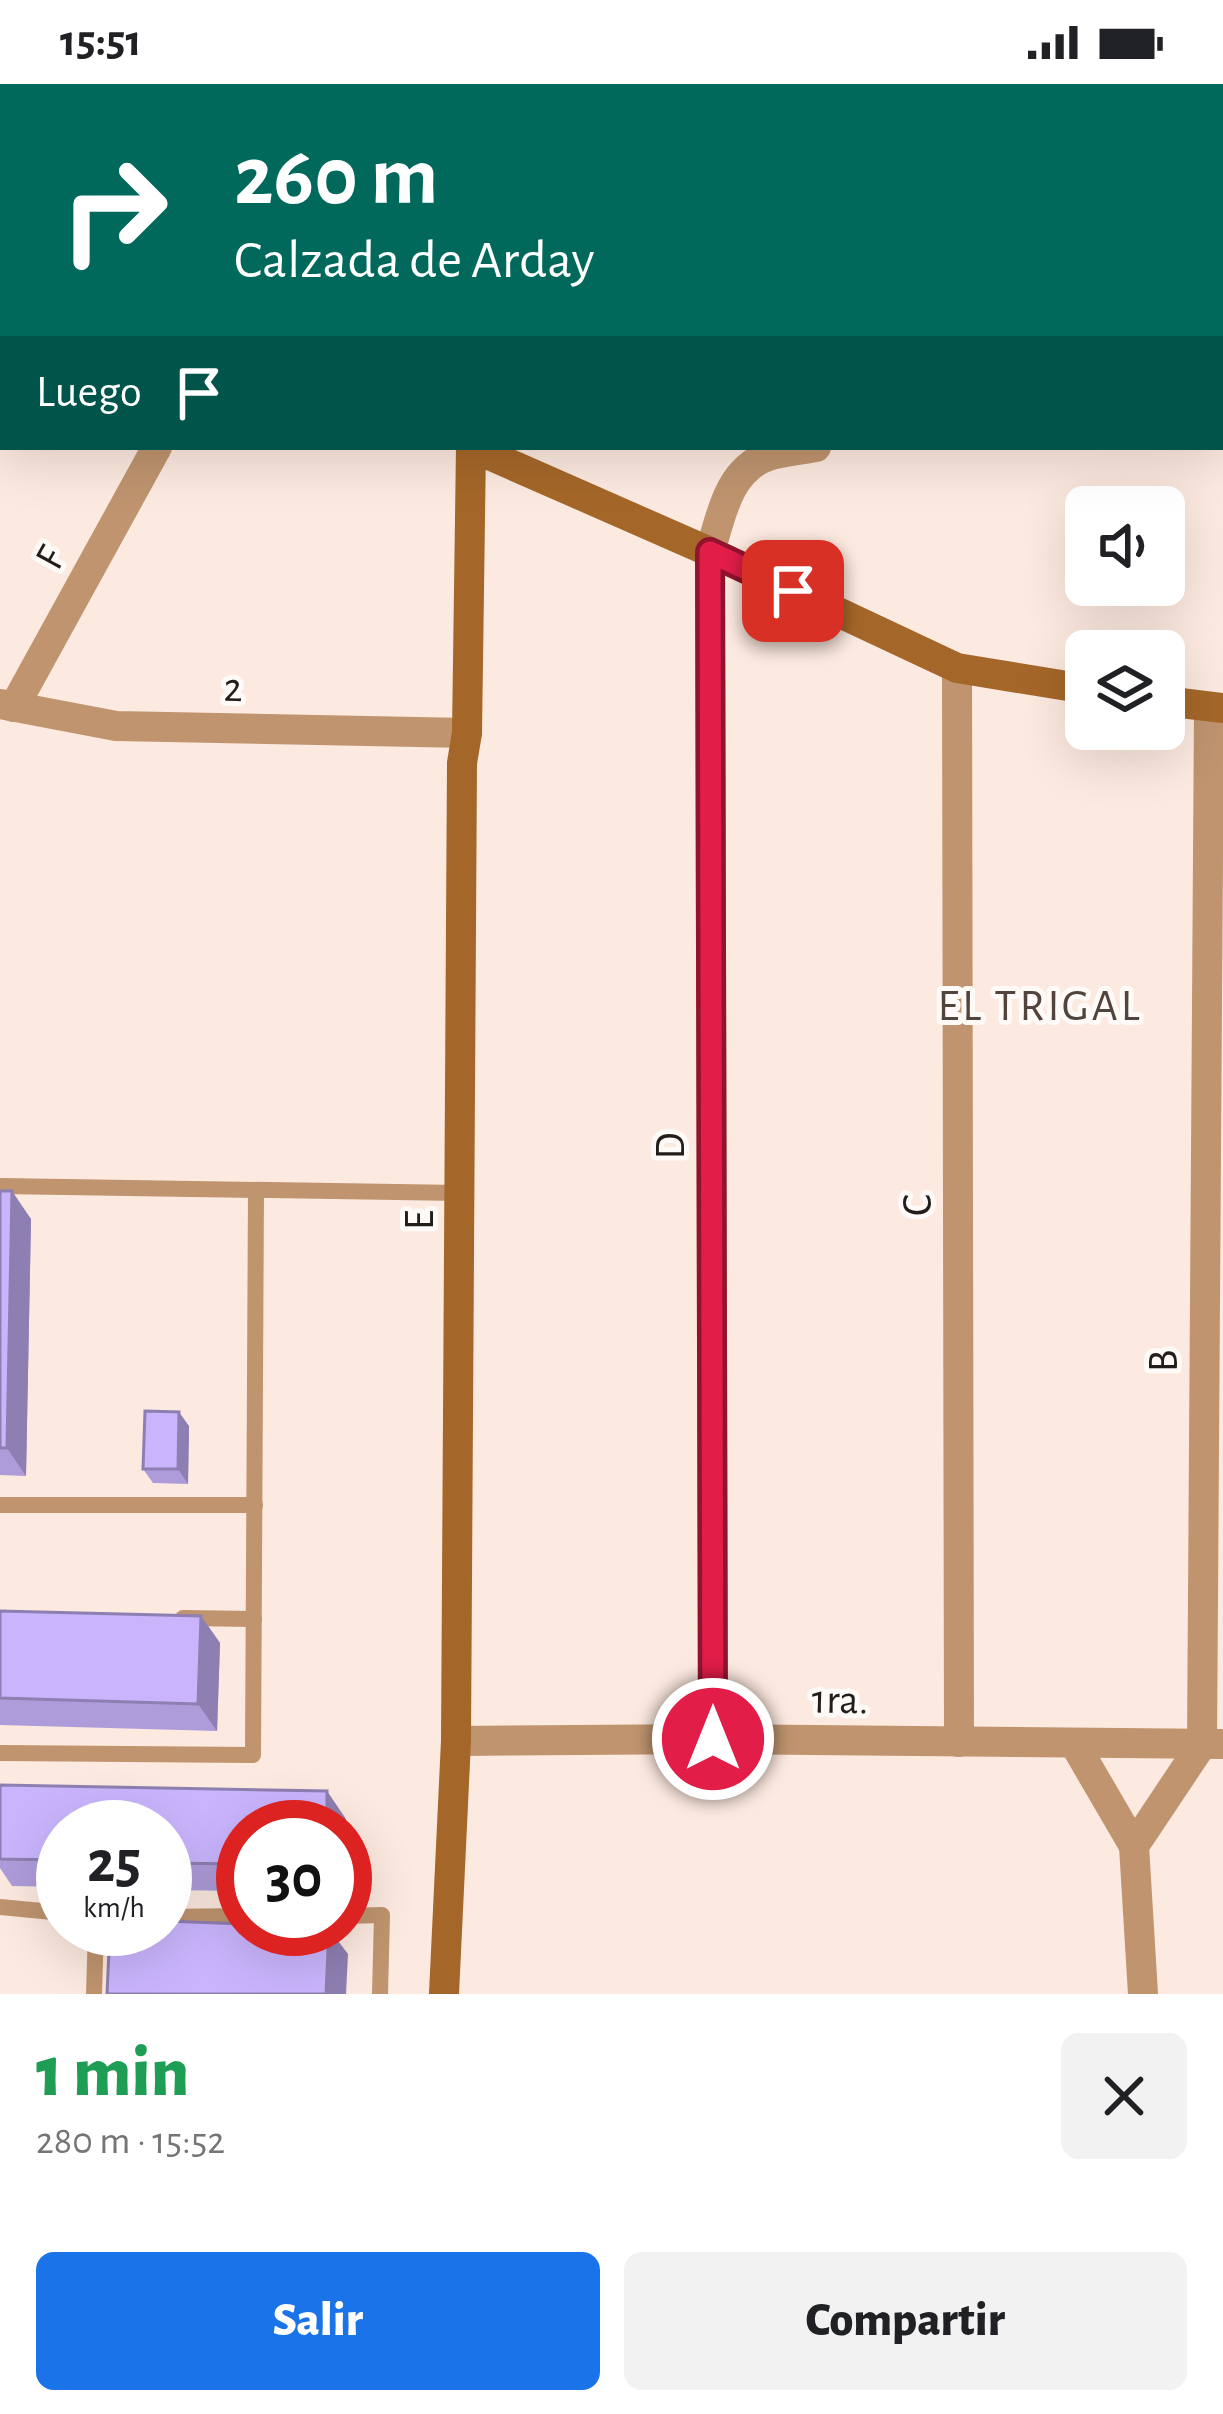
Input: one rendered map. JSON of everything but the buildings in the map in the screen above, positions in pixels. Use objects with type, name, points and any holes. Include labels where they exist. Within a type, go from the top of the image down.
[{"type":"street","name":"F","points":[[7,706],[155,450]]},
{"type":"street","name":"E","points":[[444,1994],[457,1741],[462,763],[467,733],[471,450]]},
{"type":"street","points":[[478,450],[957,668],[1065,686]]},
{"type":"street","name":"D","points":[[713,1739],[710,552],[728,494],[746,468],[767,456],[800,450]]},
{"type":"street","name":"C","points":[[957,668],[959,1742]]},
{"type":"street","points":[[1185,704],[1216,708]]},
{"type":"street","name":"2","points":[[7,706],[116,726],[467,733]]},
{"type":"street","name":"B","points":[[1212,1744],[1216,708]]},
{"type":"street","name":"1ra.","points":[[457,1741],[1212,1744]]},
{"type":"street","points":[[1074,1743],[1134,1846],[1143,1994]]},
{"type":"street","points":[[1134,1846],[1212,1744]]},
{"type":"lane","points":[[0,1186],[460,1193]]},
{"type":"lane","points":[[0,1753],[254,1754],[256,1190]]},
{"type":"lane","points":[[0,1505],[255,1505]]},
{"type":"lane","points":[[162,1618],[254,1619]]},
{"type":"lane","points":[[0,1907],[36,1910]]},
{"type":"lane","points":[[372,1916],[382,1916],[380,1994]]},
{"type":"lane","points":[[94,1994],[95,1956]]},
{"type":"district","name":"EL TRIGAL","points":[[1040,1004]]},
{"type":"route","points":[[713,1739],[710,552],[793,591]]}]
